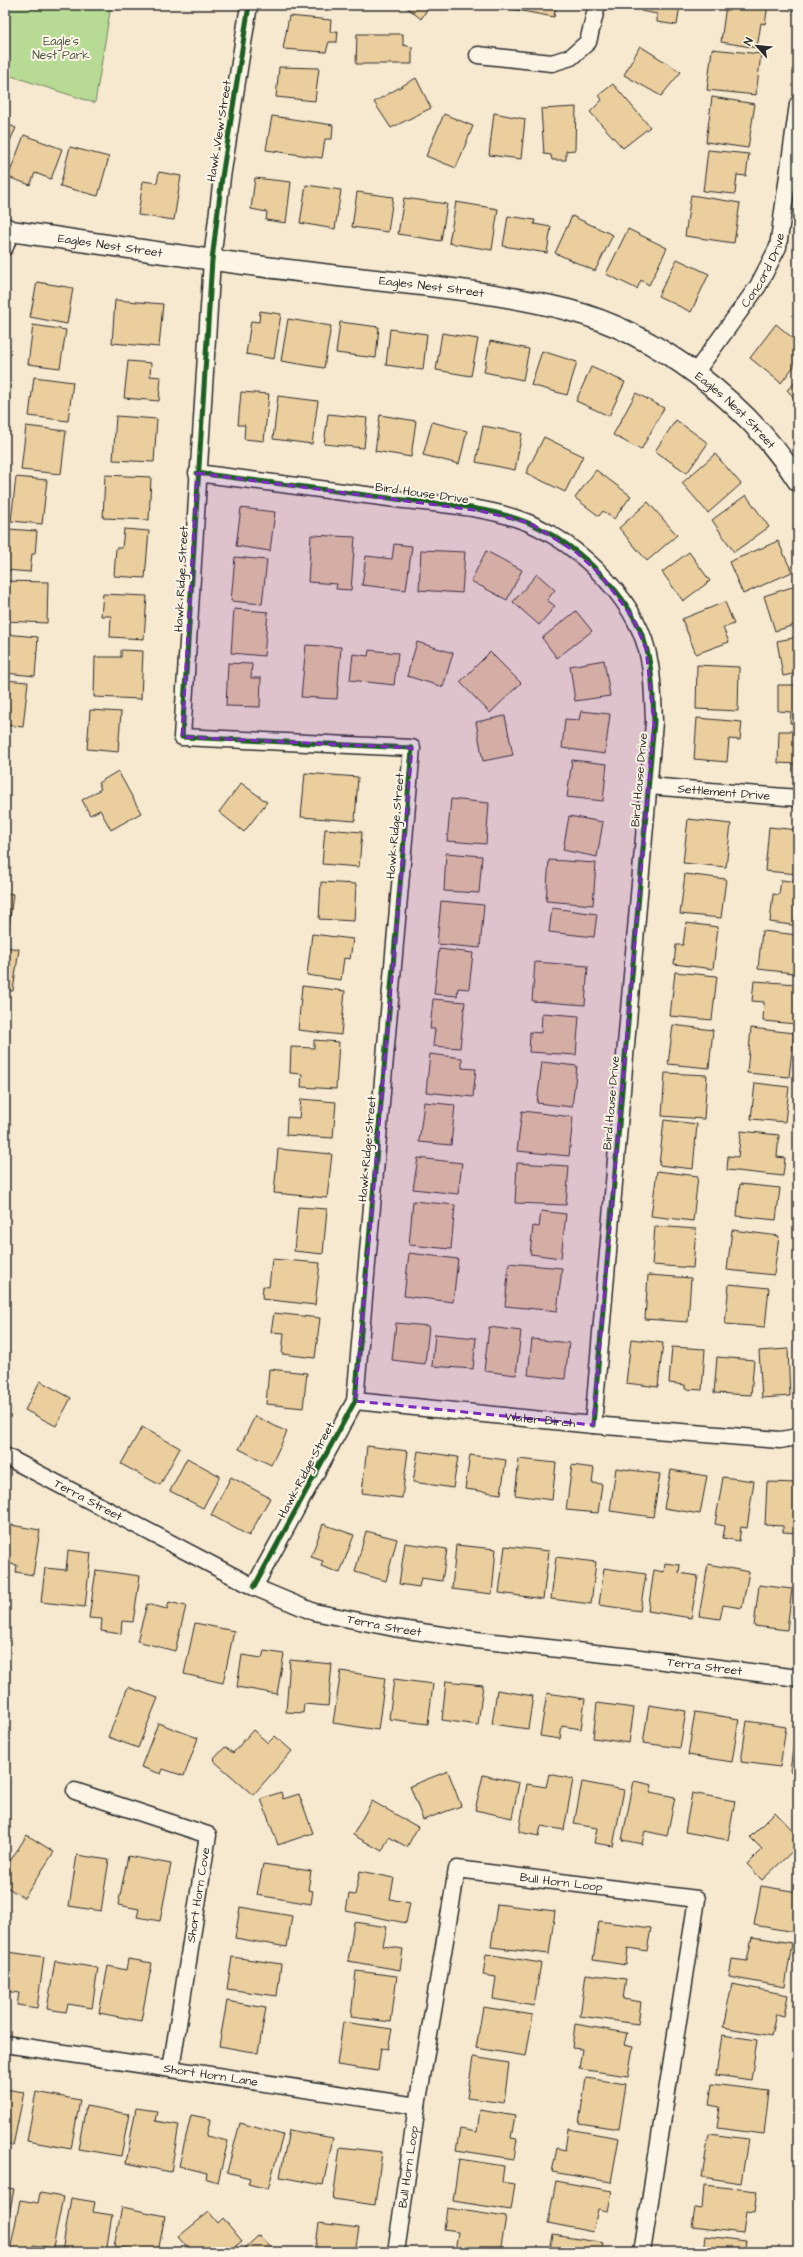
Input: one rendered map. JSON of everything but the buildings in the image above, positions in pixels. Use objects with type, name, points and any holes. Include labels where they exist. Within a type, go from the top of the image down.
[{"type":"street","name":"Hawk View Street","points":[[212,260],[222,177],[249,5]]},
{"type":"street","points":[[478,55],[552,63],[571,57],[588,42],[597,5]]},
{"type":"street","name":"Concord Drive","points":[[695,373],[758,286],[778,247],[798,104]]},
{"type":"street","name":"Eagles Nest Street","points":[[7,235],[459,291],[570,310],[640,338],[713,386],[743,414],[776,451],[798,481]]},
{"type":"street","name":"Hawk Ridge Street","points":[[212,260],[197,473],[182,736],[412,748],[355,1401],[254,1587]]},
{"type":"street","name":"Bird House Drive","points":[[197,473],[500,514],[530,523],[554,536],[576,552],[600,574],[616,592],[633,618],[646,649],[651,675],[654,722],[593,1425]]},
{"type":"street","name":"Settlement Drive","points":[[649,786],[798,798]]},
{"type":"street","name":"Water Birch","points":[[355,1401],[593,1425],[780,1440],[798,1437]]},
{"type":"street","name":"Terra Street","points":[[5,1456],[254,1587],[286,1602],[314,1612],[394,1628],[798,1678]]},
{"type":"street","name":"Short Horn Cove","points":[[75,1791],[208,1835],[171,2069]]},
{"type":"street","name":"Bull Horn Loop","points":[[396,2252],[416,2106],[457,1869],[697,1899],[642,2252]]},
{"type":"street","name":"Short Horn Lane","points":[[5,2044],[416,2106]]},
{"type":"highlighted area","points":[[197,473],[481,511],[530,523],[576,552],[600,574],[633,618],[646,649],[654,722],[593,1425],[355,1401],[412,748],[182,737]]},
{"type":"green space","name":"Eagle's Nest Park","points":[[5,5],[111,5],[95,103],[5,74]]},
{"type":"cycle path","points":[[249,5],[222,177],[212,260],[182,737],[412,748],[355,1401],[254,1587]]},
{"type":"cycle path","points":[[197,473],[470,508],[502,514],[518,519],[538,527],[559,539],[597,570],[614,589],[640,629],[647,650],[650,668],[654,722],[593,1425]]}]
